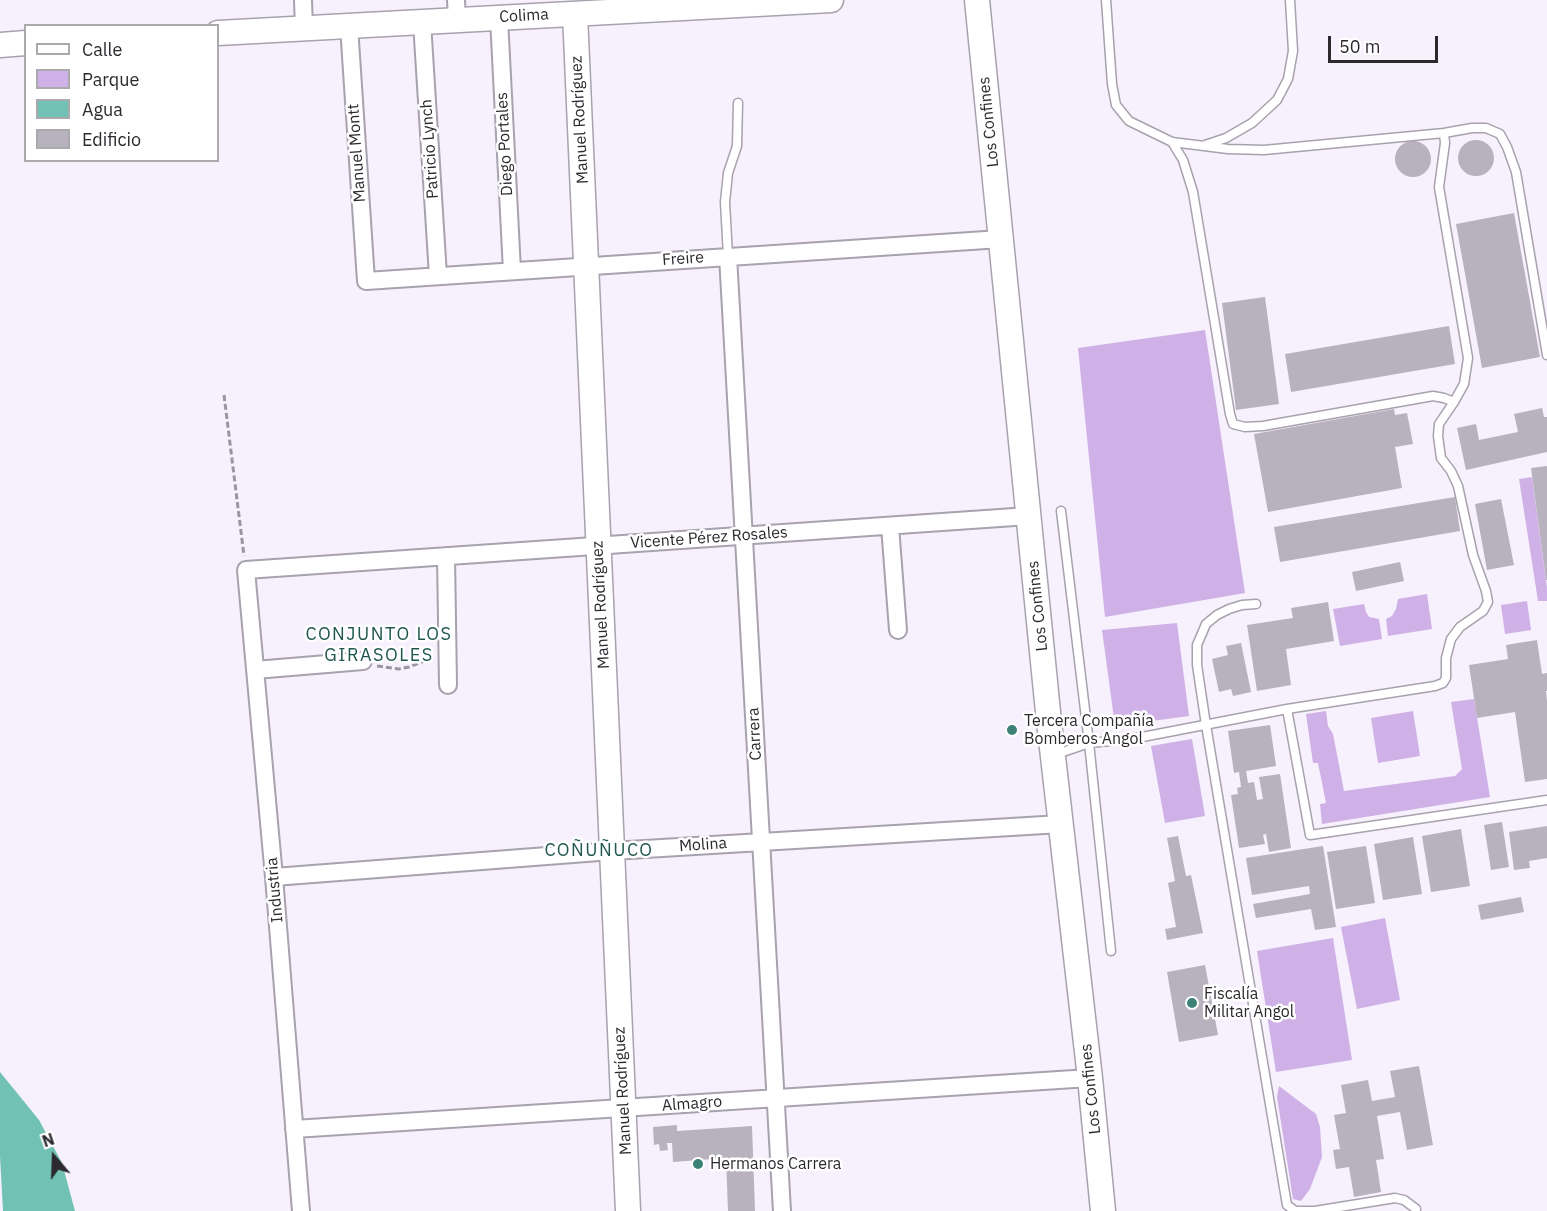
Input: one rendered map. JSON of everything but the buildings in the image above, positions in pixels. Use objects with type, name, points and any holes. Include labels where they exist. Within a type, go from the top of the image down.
[{"type":"main road","name":"Colima","points":[[219,33],[422,22],[457,10],[499,18],[575,7],[831,0]]},
{"type":"main road","name":"Los Confines","points":[[977,0],[1053,755],[1103,1211]]},
{"type":"main road","name":"Manuel Rodríguez","points":[[575,7],[628,1211]]},
{"type":"main road","points":[[0,45],[24,43]]},
{"type":"street","points":[[303,0],[304,28]]},
{"type":"street","name":"Diego Portales","points":[[499,18],[512,271]]},
{"type":"street","name":"Patricio Lynch","points":[[422,22],[438,276]]},
{"type":"street","name":"Manuel Montt","points":[[349,26],[366,281]]},
{"type":"street","name":"Freire","points":[[366,281],[1001,239]]},
{"type":"street","name":"Carrera","points":[[728,256],[782,1211]]},
{"type":"street","name":"Vicente Pérez Rosales","points":[[246,570],[1029,516]]},
{"type":"street","points":[[890,526],[897,630]]},
{"type":"street","points":[[446,556],[448,686]]},
{"type":"street","name":"Industria","points":[[246,570],[301,1211]]},
{"type":"street","points":[[255,670],[363,660]]},
{"type":"street","name":"Molina","points":[[274,877],[612,851],[1061,824]]},
{"type":"street","name":"Almagro","points":[[294,1129],[1090,1078]]},
{"type":"lane","points":[[1106,0],[1112,84],[1116,105],[1129,121],[1172,142],[1228,149],[1264,150],[1444,133],[1472,128],[1486,128],[1500,134],[1516,172],[1547,355]]},
{"type":"lane","points":[[1201,146],[1226,138],[1252,123],[1277,100],[1288,79],[1293,51],[1290,0]]},
{"type":"lane","points":[[728,256],[725,202],[728,173],[737,146],[738,103]]},
{"type":"lane","points":[[1053,755],[1089,743],[1132,739],[1443,683],[1446,678],[1446,658],[1451,639],[1460,627],[1483,611],[1488,602],[1473,555],[1458,486],[1451,471],[1441,458],[1437,436],[1439,424],[1464,384],[1468,358],[1439,188],[1445,143],[1444,133]]},
{"type":"lane","points":[[1172,142],[1183,160],[1193,192],[1233,424],[1263,426],[1433,396],[1454,402]]},
{"type":"lane","points":[[1061,511],[1111,951]]},
{"type":"lane","points":[[1256,604],[1242,605],[1217,615],[1206,624],[1197,645],[1197,665],[1287,1205],[1295,1211],[1314,1211],[1395,1198],[1404,1200],[1416,1209]]},
{"type":"lane","points":[[1287,710],[1310,835],[1547,800]]},
{"type":"path","points":[[224,395],[246,570]]},
{"type":"path","points":[[363,660],[388,668],[409,667],[429,660],[448,647]]},
{"type":"green space","points":[[1205,330],[1245,593],[1105,617],[1078,348]]},
{"type":"green space","points":[[1532,477],[1547,601],[1538,601],[1519,479]]},
{"type":"green space","points":[[1427,594],[1432,629],[1388,636],[1386,619],[1392,616],[1398,599]]},
{"type":"green space","points":[[1527,601],[1531,630],[1505,634],[1501,605]]},
{"type":"green space","points":[[1364,604],[1369,617],[1379,619],[1382,639],[1340,646],[1333,609]]},
{"type":"green space","points":[[1177,623],[1189,716],[1115,726],[1102,630]]},
{"type":"green space","points":[[1474,699],[1490,797],[1322,824],[1320,804],[1326,803],[1318,763],[1313,763],[1306,714],[1326,711],[1344,791],[1455,776],[1462,769],[1451,702]]},
{"type":"green space","points":[[1413,711],[1420,756],[1378,763],[1371,718]]},
{"type":"green space","points":[[1192,739],[1205,816],[1165,823],[1151,746]]},
{"type":"green space","points":[[1385,918],[1400,1000],[1357,1009],[1341,927]]},
{"type":"green space","points":[[1333,938],[1352,1060],[1276,1072],[1257,951]]},
{"type":"green space","points":[[1279,1086],[1316,1114],[1320,1127],[1322,1157],[1310,1189],[1301,1201],[1293,1199],[1277,1097]]},
{"type":"water","points":[[0,1072],[39,1120],[62,1163],[75,1211],[3,1211],[0,1156]]},
{"type":"place","name":"Tercera Compañía Bomberos Angol","points":[[1012,730]]},
{"type":"place","name":"Fiscalía Militar Angol","points":[[1192,1003]]},
{"type":"place","name":"Hermanos Carrera","points":[[698,1164]]},
{"type":"district","name":"CONJUNTO LOS GIRASOLES","points":[[379,645]]},
{"type":"district","name":"COÑUÑUCO","points":[[599,851]]}]
